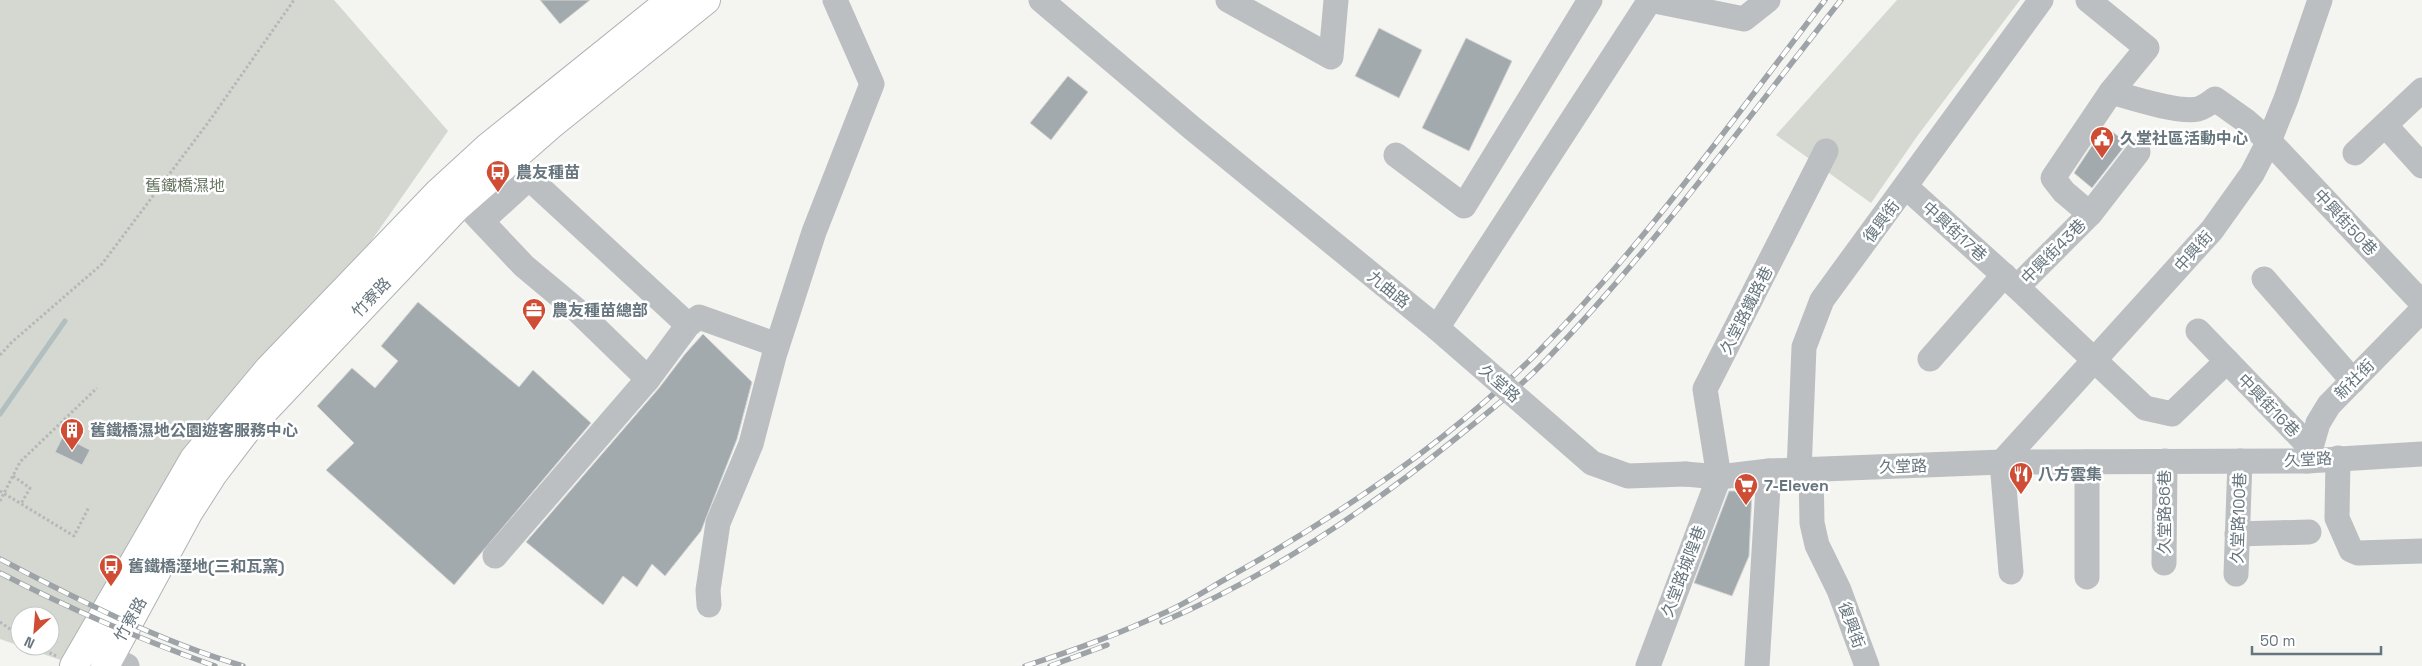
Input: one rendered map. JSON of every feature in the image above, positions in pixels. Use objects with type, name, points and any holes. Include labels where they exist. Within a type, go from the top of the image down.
[{"type":"main road","name":"竹寮路","points":[[79,656],[194,459],[268,370],[455,194],[552,123],[670,10],[706,0]]},
{"type":"main road","name":"竹寮路","points":[[114,663],[188,513],[213,474],[248,428],[455,194]]},
{"type":"street","points":[[709,605],[708,590],[718,523],[751,444],[777,345],[814,232],[872,84],[835,0]]},
{"type":"street","points":[[1228,0],[1330,57],[1336,0]]},
{"type":"street","points":[[1396,154],[1464,206],[1590,0]]},
{"type":"street","points":[[1437,328],[1650,0],[1744,19],[1768,0]]},
{"type":"street","name":"復興街","points":[[1867,666],[1839,590],[1817,545],[1812,524],[1805,471],[1804,347],[1822,300],[1906,187],[1956,114],[2042,0]]},
{"type":"street","points":[[2088,0],[2147,48],[2111,92]]},
{"type":"street","name":"中興街","points":[[2002,462],[2212,230],[2252,174],[2269,141],[2320,0]]},
{"type":"street","name":"九曲路","points":[[1054,4],[1192,128],[1437,328]]},
{"type":"street","points":[[2355,153],[2422,90]]},
{"type":"street","name":"中興街50巷","points":[[2111,92],[2138,100],[2188,110],[2200,108],[2215,99],[2246,121],[2269,141],[2422,303]]},
{"type":"street","name":"中興街43巷","points":[[2090,214],[2064,192],[2053,178],[2111,92]]},
{"type":"street","points":[[2385,125],[2422,166]]},
{"type":"street","name":"久堂路鐵路巷","points":[[1719,477],[1705,389],[1826,151]]},
{"type":"street","name":"中興街43巷","points":[[2010,281],[2090,214],[2138,152]]},
{"type":"street","points":[[482,222],[529,178],[688,325]]},
{"type":"street","name":"中興街17巷","points":[[1906,187],[2010,281],[2094,362]]},
{"type":"street","points":[[455,194],[524,266],[579,312],[648,379]]},
{"type":"street","points":[[2264,279],[2353,381]]},
{"type":"street","points":[[1930,358],[2010,281]]},
{"type":"street","name":"新社街","points":[[2309,455],[2318,423],[2329,405],[2422,310]]},
{"type":"street","points":[[495,556],[648,379],[688,325],[699,317],[777,345]]},
{"type":"street","name":"久堂路","points":[[1437,328],[1592,463],[1628,476],[1685,474],[1719,477],[1769,472],[2002,462],[2240,461],[2309,455],[2338,458],[2422,454]]},
{"type":"street","name":"中興街16巷","points":[[2198,331],[2227,361],[2309,455]]},
{"type":"street","name":"中興街16巷","points":[[2094,362],[2145,408],[2172,414],[2227,361]]},
{"type":"street","points":[[2338,458],[2337,518],[2351,550],[2358,553],[2422,551]]},
{"type":"street","name":"久堂路100巷","points":[[2236,574],[2240,461]]},
{"type":"street","points":[[2002,462],[2012,572]]},
{"type":"street","points":[[2087,462],[2087,577]]},
{"type":"street","name":"久堂路86巷","points":[[2164,563],[2165,462]]},
{"type":"street","points":[[1757,666],[1769,472]]},
{"type":"street","name":"久堂路城隍巷","points":[[1648,666],[1719,477]]},
{"type":"street","points":[[2237,534],[2309,532]]},
{"type":"street","name":"竹寮路","points":[[79,656],[114,663]]},
{"type":"path","points":[[0,355],[102,264],[210,120],[294,0]]},
{"type":"path","points":[[0,501],[20,462],[97,388]]},
{"type":"path","points":[[13,476],[30,488],[20,504]]},
{"type":"path","points":[[0,491],[74,536],[89,507]]},
{"type":"green space","name":"舊鐵橋濕地","points":[[0,0],[334,0],[448,131],[75,665],[49,656],[60,656],[60,606],[10,606],[10,642],[0,639]]},
{"type":"green space","points":[[1897,0],[2020,0],[1918,135],[1871,203],[1776,135]]},
{"type":"building","points":[[540,0],[590,0],[560,24]]},
{"type":"building","points":[[1379,28],[1422,50],[1399,98],[1355,76]]},
{"type":"building","points":[[1466,38],[1512,61],[1469,151],[1422,128]]},
{"type":"building","points":[[1068,76],[1088,92],[1051,140],[1030,123]]},
{"type":"building","name":"久堂社區活動中心","points":[[2105,126],[2127,143],[2092,188],[2074,173]]},
{"type":"building","points":[[418,302],[519,387],[533,370],[591,423],[454,585],[326,470],[354,443],[317,406],[352,368],[375,388],[398,361],[381,346]]},
{"type":"building","points":[[703,334],[752,382],[737,439],[701,531],[665,576],[652,564],[637,587],[623,576],[603,605],[526,542]]},
{"type":"building","name":"舊鐵橋濕地公園遊客服務中心","points":[[63,436],[90,450],[82,465],[55,452]]},
{"type":"building","points":[[1729,491],[1752,491],[1749,556],[1732,596],[1694,583]]},
{"type":"waterway","points":[[0,414],[65,321]]},
{"type":"railway","points":[[1025,666],[1113,635],[1147,621],[1189,600],[1352,502],[1431,446],[1469,415],[1539,351],[1615,268],[1687,180],[1825,0]]},
{"type":"railway","points":[[1162,622],[1240,585],[1315,541],[1387,492],[1421,466],[1525,380],[1586,317],[1662,229],[1841,0]]},
{"type":"railway","points":[[0,559],[59,590],[150,632],[243,666]]},
{"type":"railway","points":[[0,573],[106,623],[160,646],[215,666]]},
{"type":"railway","points":[[1050,666],[1107,645]]},
{"type":"place","name":"久堂社區活動中心","points":[[2102,159]]},
{"type":"place","name":"農友種苗","points":[[498,193]]},
{"type":"place","name":"農友種苗總部","points":[[534,331]]},
{"type":"place","name":"舊鐵橋濕地公園遊客服務中心","points":[[72,451]]},
{"type":"place","name":"八方雲集","points":[[2021,495]]},
{"type":"place","name":"7-Eleven","points":[[1746,506]]},
{"type":"place","name":"舊鐵橋溼地(三和瓦窯)","points":[[111,587]]}]
